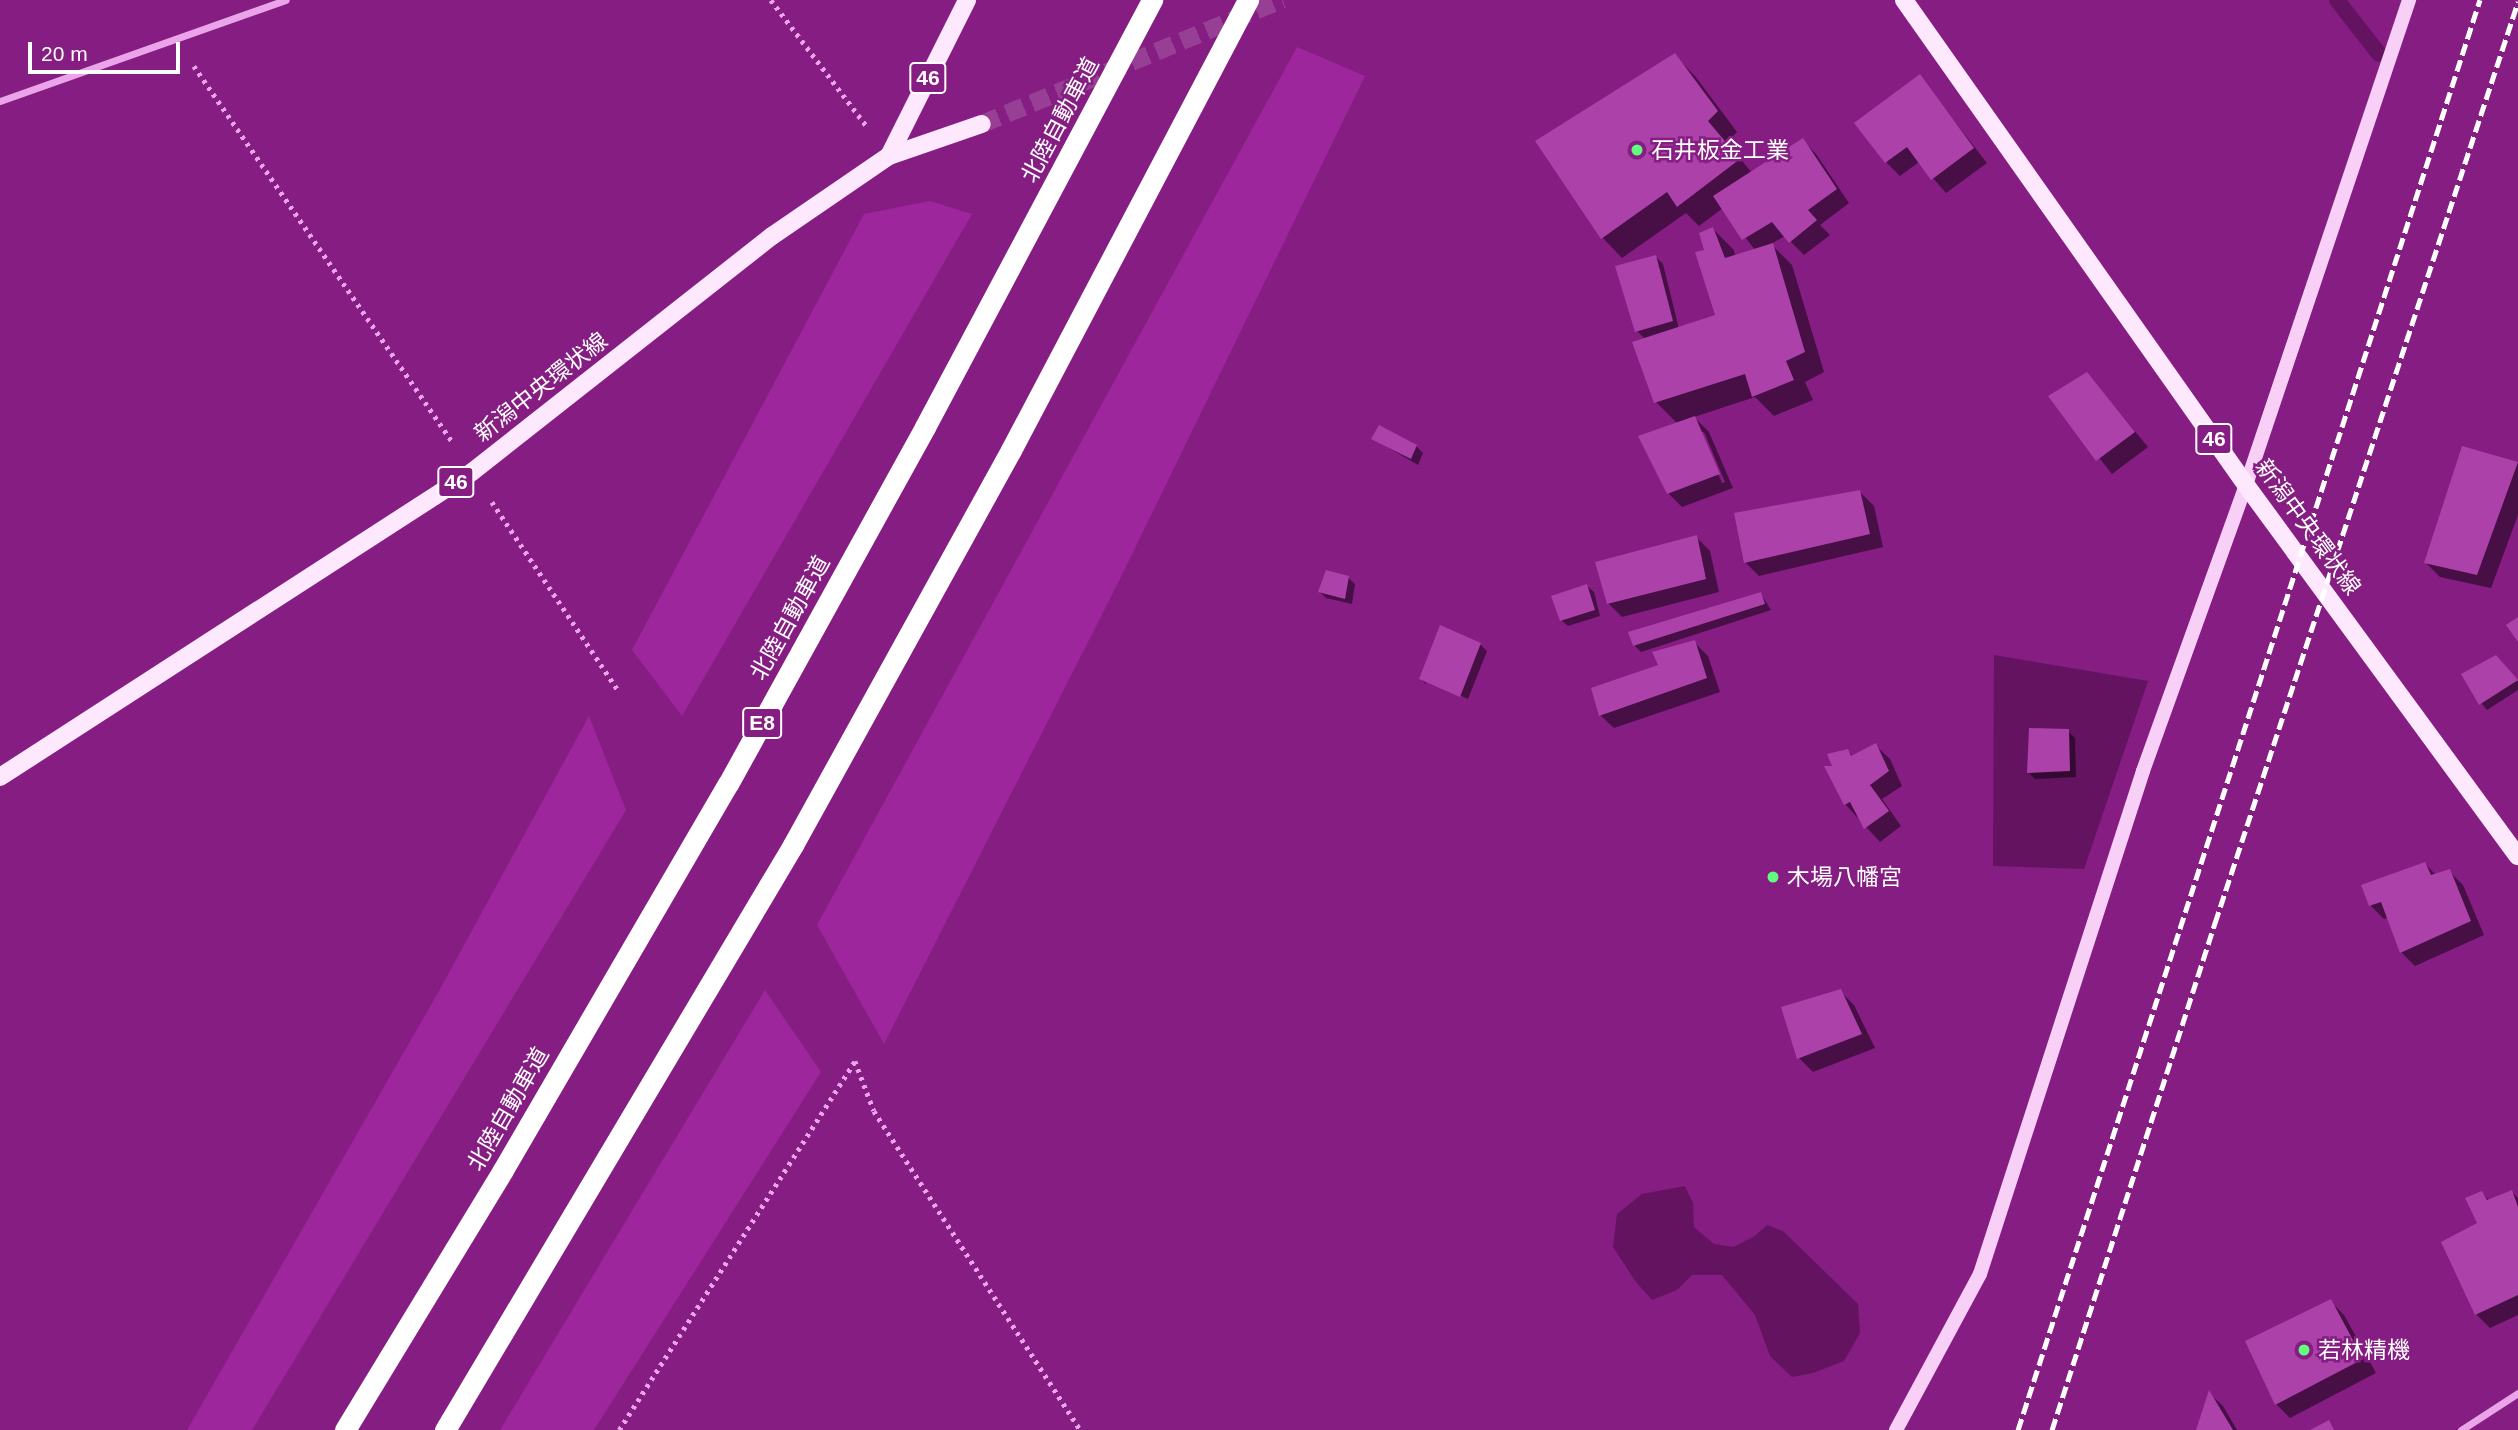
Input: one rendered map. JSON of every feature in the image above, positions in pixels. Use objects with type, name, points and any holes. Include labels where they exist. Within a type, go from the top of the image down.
[{"type":"highway","name":"北陸自動車道","points":[[345,1430],[503,1170],[728,784],[925,427],[1152,0]]},
{"type":"highway","points":[[445,1430],[793,845],[1017,438],[1248,0]]},
{"type":"main road","name":"新潟中央環状線","points":[[889,156],[967,0]]},
{"type":"main road","name":"新潟中央環状線","points":[[1899,0],[1917,18]]},
{"type":"main road","name":"新潟中央環状線","points":[[1904,0],[2246,485],[2518,856]]},
{"type":"main road","name":"新潟中央環状線","points":[[0,777],[472,472],[772,236],[889,156],[982,124]]},
{"type":"street","points":[[0,101],[286,0]]},
{"type":"street","points":[[1896,1430],[1980,1274],[2143,771],[2246,485],[2409,0]]},
{"type":"street","points":[[2461,1430],[2518,1392]]},
{"type":"path","points":[[771,0],[889,156]]},
{"type":"path","points":[[176,39],[618,690]]},
{"type":"path","points":[[619,1430],[855,1060],[874,1111],[1080,1430]]},
{"type":"shaded area","points":[[1297,47],[1365,76],[1119,581],[884,1044],[817,925]]},
{"type":"shaded area","points":[[930,201],[972,214],[682,716],[632,650],[864,214]]},
{"type":"shaded area","points":[[1994,655],[2148,681],[2084,869],[1993,866]]},
{"type":"shaded area","points":[[589,716],[626,810],[252,1430],[187,1430],[439,991]]},
{"type":"shaded area","points":[[765,990],[821,1072],[594,1430],[500,1430]]},
{"type":"shaded area","points":[[1685,1186],[1693,1203],[1694,1227],[1714,1244],[1733,1247],[1755,1236],[1767,1225],[1783,1231],[1858,1304],[1860,1333],[1844,1361],[1813,1373],[1792,1377],[1770,1356],[1755,1315],[1722,1275],[1692,1275],[1677,1290],[1652,1300],[1636,1282],[1613,1247],[1617,1214],[1642,1194]]},
{"type":"building","name":"石井板金工業","points":[[1675,53],[1718,111],[1708,121],[1740,159],[1677,207],[1667,192],[1601,239],[1535,141]]},
{"type":"building","points":[[1920,74],[1974,148],[1931,180],[1907,147],[1885,163],[1854,123]]},
{"type":"building","points":[[1803,138],[1837,189],[1808,210],[1817,220],[1789,243],[1772,222],[1742,240],[1713,196]]},
{"type":"building","points":[[1713,227],[1725,258],[1773,243],[1805,352],[1786,361],[1794,380],[1752,397],[1745,374],[1654,403],[1632,342],[1715,315],[1695,252],[1704,250],[1699,233]]},
{"type":"building","points":[[1656,255],[1673,321],[1635,332],[1615,266]]},
{"type":"building","points":[[2087,372],[2135,432],[2096,461],[2048,396]]},
{"type":"building","points":[[1695,416],[1720,474],[1667,494],[1638,436]]},
{"type":"building","points":[[1379,425],[1417,445],[1411,459],[1371,439]]},
{"type":"building","points":[[2462,446],[2518,462],[2477,575],[2424,563]]},
{"type":"building","points":[[1860,490],[1870,534],[1744,563],[1734,513]]},
{"type":"building","points":[[1697,535],[1706,579],[1607,604],[1595,562]]},
{"type":"building","points":[[1326,570],[1349,576],[1345,599],[1318,592]]},
{"type":"building","points":[[1587,584],[1595,610],[1560,621],[1551,596]]},
{"type":"building","points":[[1761,592],[1765,604],[1633,646],[1628,632]]},
{"type":"building","points":[[2518,617],[2518,642],[2506,625]]},
{"type":"building","points":[[1440,625],[1481,643],[1460,697],[1419,679]]},
{"type":"building","points":[[1695,640],[1707,678],[1599,716],[1591,688],[1658,665],[1652,652]]},
{"type":"building","points":[[2496,655],[2518,680],[2479,705],[2461,674]]},
{"type":"building","points":[[2029,728],[2069,729],[2070,771],[2027,773]]},
{"type":"building","points":[[1876,743],[1889,771],[1870,785],[1889,811],[1864,829],[1850,802],[1844,805],[1824,766],[1832,766],[1827,754],[1848,749],[1851,756]]},
{"type":"building","points":[[2425,862],[2431,875],[2450,869],[2471,921],[2400,953],[2381,902],[2369,906],[2361,885]]},
{"type":"building","points":[[1841,989],[1862,1034],[1797,1059],[1781,1007]]},
{"type":"building","points":[[2512,1190],[2518,1207],[2518,1295],[2475,1315],[2441,1242],[2477,1223],[2465,1198],[2482,1191],[2487,1200]]},
{"type":"building","name":"若林精機","points":[[2331,1299],[2363,1359],[2275,1405],[2245,1341]]},
{"type":"building","points":[[2209,1390],[2233,1430],[2196,1430]]},
{"type":"building","points":[[2329,1420],[2334,1430],[2310,1430]]},
{"type":"waterway","points":[[2337,0],[2379,54]]},
{"type":"tunnel","points":[[982,124],[1282,0]]},
{"type":"railway","points":[[2018,1430],[2480,0]]},
{"type":"railway","points":[[2052,1430],[2215,923],[2518,2]]},
{"type":"place","name":"石井板金工業","points":[[1637,150]]},
{"type":"place","name":"木場八幡宮","points":[[1773,877]]},
{"type":"place","name":"若林精機","points":[[2304,1350]]}]
